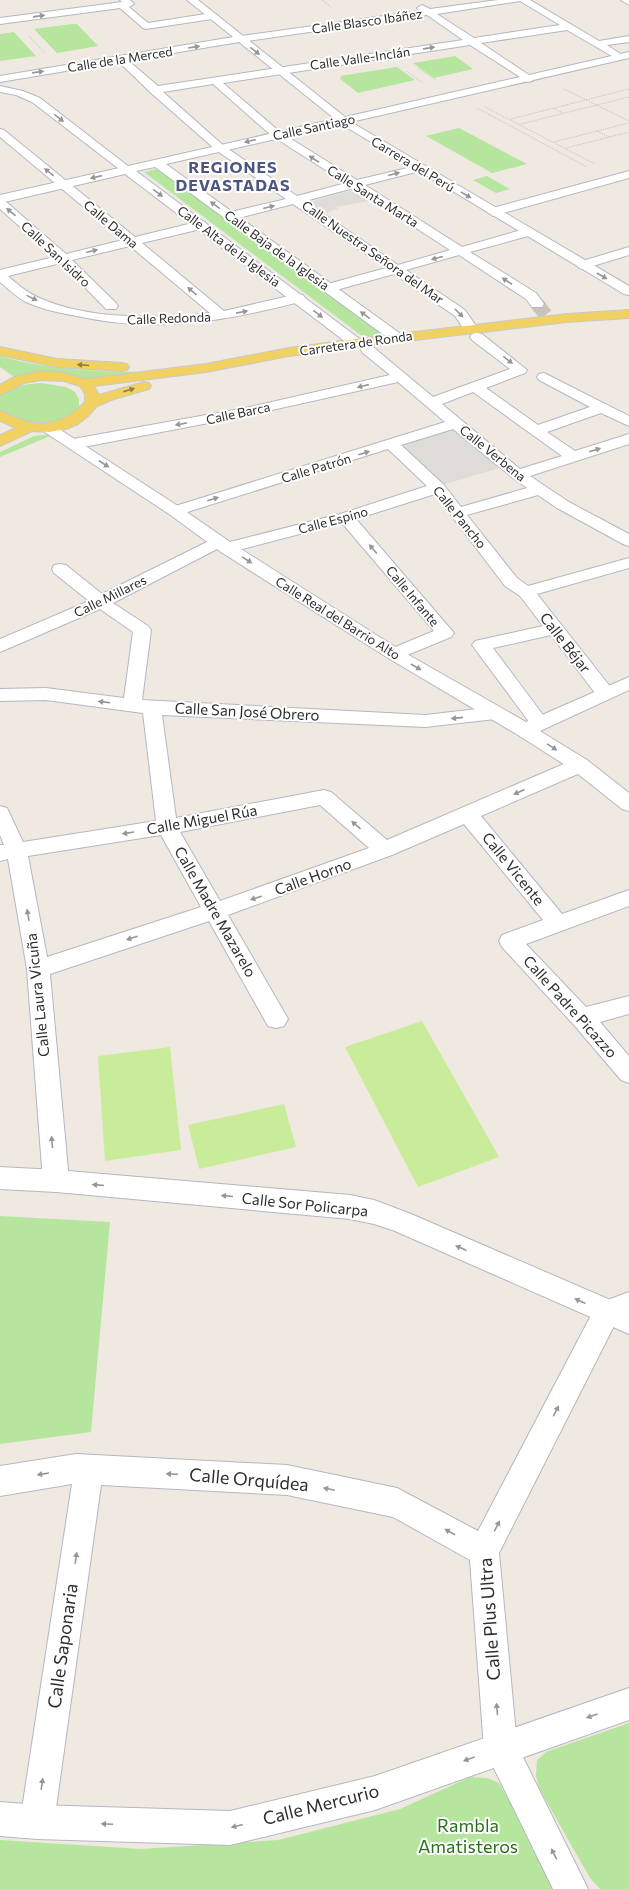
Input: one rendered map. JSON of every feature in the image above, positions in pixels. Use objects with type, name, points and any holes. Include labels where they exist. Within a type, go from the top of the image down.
[{"type":"main road","name":"Carretera de Ronda","points":[[85,383],[206,368],[289,352],[362,346],[474,333],[567,318],[629,314]]},
{"type":"main road","name":"Carretera de Ronda","points":[[92,403],[136,387],[362,346],[397,338],[629,323]]},
{"type":"main road","points":[[0,351],[56,363],[94,366],[206,368]]},
{"type":"main road","points":[[0,415],[27,428],[48,428],[65,424],[76,418],[87,411],[92,403],[92,394],[85,383],[60,375],[4,373]]},
{"type":"main road","points":[[0,391],[14,382],[44,375]]},
{"type":"main road","points":[[0,441],[27,428]]},
{"type":"street","name":"Carrera del Perú","points":[[192,0],[342,121],[493,212],[629,291]]},
{"type":"street","name":"Calle Blasco Ibáñez","points":[[240,39],[518,0]]},
{"type":"street","points":[[524,0],[596,44],[624,56]]},
{"type":"street","points":[[0,22],[124,2],[146,26],[212,16]]},
{"type":"street","points":[[416,4],[472,42],[533,77]]},
{"type":"street","points":[[5,10],[14,20]]},
{"type":"street","name":"Calle Valle-Inclán","points":[[154,90],[567,27]]},
{"type":"street","name":"Calle de la Merced","points":[[0,79],[240,39]]},
{"type":"street","points":[[596,44],[629,39]]},
{"type":"street","name":"Calle Santiago","points":[[0,199],[276,134],[454,96],[624,56]]},
{"type":"street","name":"Calle Nuestra Señora del Mar","points":[[121,59],[220,148],[460,313],[474,333],[520,370],[474,386]]},
{"type":"street","name":"Calle Santa Marta","points":[[214,80],[276,134],[530,296],[537,304]]},
{"type":"street","name":"Calle Alta de la Iglesia","points":[[0,88],[19,93],[36,100],[362,346]]},
{"type":"street","name":"Calle Dama","points":[[0,132],[222,316]]},
{"type":"street","name":"Calle Baja de la Iglesia","points":[[158,163],[397,338]]},
{"type":"street","points":[[231,216],[420,168]]},
{"type":"street","points":[[493,212],[621,177]]},
{"type":"street","name":"Calle San Isidro","points":[[0,203],[63,258],[107,311]]},
{"type":"street","points":[[0,275],[63,258],[201,225]]},
{"type":"street","points":[[329,288],[462,252],[528,232]]},
{"type":"street","points":[[583,265],[629,251]]},
{"type":"street","name":"Calle Redonda","points":[[0,275],[28,297],[49,306],[107,311],[124,321],[167,321],[222,316],[298,298]]},
{"type":"street","name":"Calle Verbena","points":[[362,346],[538,490],[629,541]]},
{"type":"street","name":"Calle Barca","points":[[73,444],[245,412],[401,377]]},
{"type":"street","points":[[544,377],[629,422]]},
{"type":"street","points":[[431,402],[474,386],[573,457]]},
{"type":"street","points":[[537,430],[602,408]]},
{"type":"street","name":"Calle Patrón","points":[[175,511],[456,423]]},
{"type":"street","name":"Calle Real del Barrio Alto","points":[[48,428],[175,511],[223,545],[394,654],[495,714],[532,726],[629,804]]},
{"type":"street","points":[[518,475],[629,439]]},
{"type":"street","name":"Calle Pancho","points":[[392,444],[438,488],[511,582],[526,592]]},
{"type":"street","name":"Calle Espino","points":[[223,545],[346,517],[438,488]]},
{"type":"street","points":[[457,513],[538,490]]},
{"type":"street","name":"Calle Infante","points":[[346,517],[445,633],[394,654]]},
{"type":"street","name":"Calle Millares","points":[[0,646],[101,602],[223,545]]},
{"type":"street","points":[[526,592],[629,563]]},
{"type":"street","points":[[60,570],[101,602]]},
{"type":"street","name":"Calle Béjar","points":[[526,592],[605,694]]},
{"type":"street","name":"Calle Madre Mazarelo","points":[[101,602],[142,630],[142,707],[167,827],[276,1019]]},
{"type":"street","points":[[554,629],[481,645],[532,726],[629,683]]},
{"type":"street","name":"Calle San José Obrero","points":[[0,695],[46,694],[142,707],[425,721],[495,714]]},
{"type":"street","name":"Calle Horno","points":[[38,969],[215,911],[385,850],[580,765]]},
{"type":"street","name":"Calle Miguel Rúa","points":[[8,852],[167,827],[324,797],[385,850]]},
{"type":"street","name":"Calle Laura Vicuña","points":[[0,812],[8,852],[38,969],[56,1181]]},
{"type":"street","name":"Calle Vicente","points":[[468,814],[558,924]]},
{"type":"street","points":[[558,924],[629,898]]},
{"type":"street","name":"Calle Padre Picazzo","points":[[558,924],[510,941],[582,1018],[629,1073]]},
{"type":"street","points":[[582,1018],[629,1005]]},
{"type":"street","name":"Calle Sor Policarpa","points":[[0,1178],[56,1181],[350,1207],[374,1212],[402,1222],[622,1313]]},
{"type":"street","name":"Calle Plus Ultra","points":[[571,1889],[500,1748],[484,1551],[622,1313]]},
{"type":"street","name":"Calle Orquídea","points":[[0,1481],[76,1469],[89,1469],[294,1481],[397,1503],[484,1551]]},
{"type":"street","name":"Calle Saponaria","points":[[37,1822],[89,1469]]},
{"type":"street","name":"Calle Mercurio","points":[[0,1819],[37,1822],[230,1828],[375,1793],[629,1704]]},
{"type":"path","points":[[14,20],[59,69]]},
{"type":"path","points":[[396,53],[454,96],[510,119],[621,177]]},
{"type":"path","points":[[383,54],[454,96],[621,177]]},
{"type":"path","points":[[533,77],[598,105],[629,122]]},
{"type":"path","points":[[510,119],[629,89]]},
{"type":"path","points":[[520,124],[629,97]]},
{"type":"path","points":[[553,108],[564,114]]},
{"type":"path","points":[[554,142],[629,122]]},
{"type":"path","points":[[597,131],[609,137]]},
{"type":"path","points":[[566,148],[629,132]]},
{"type":"green space","points":[[77,24],[98,46],[57,53],[34,29]]},
{"type":"green space","points":[[14,32],[36,56],[0,61],[0,34]]},
{"type":"green space","points":[[455,56],[473,69],[434,78],[413,63]]},
{"type":"green space","points":[[397,67],[415,80],[358,93],[339,78],[342,78],[340,76]]},
{"type":"green space","points":[[459,128],[527,164],[492,173],[426,136]]},
{"type":"green space","points":[[157,169],[383,334],[377,336],[362,336],[144,172]]},
{"type":"green space","points":[[487,176],[510,189],[496,193],[473,180]]},
{"type":"green space","points":[[0,356],[42,365],[85,370],[173,372],[77,380],[16,378],[0,367]]},
{"type":"green space","points":[[41,383],[66,387],[75,392],[79,399],[79,406],[74,414],[52,425],[0,420],[0,395],[14,388]]},
{"type":"green space","points":[[55,434],[0,457],[0,452],[34,436]]},
{"type":"green space","points":[[422,1021],[499,1157],[418,1187],[345,1047]]},
{"type":"green space","points":[[170,1047],[181,1150],[105,1161],[98,1056]]},
{"type":"green space","points":[[284,1104],[296,1147],[199,1169],[188,1125]]},
{"type":"green space","points":[[0,1216],[110,1222],[91,1432],[0,1444]]},
{"type":"green space","name":"Rambla Amatisteros","points":[[629,1723],[629,1889],[600,1889],[590,1878],[540,1790],[536,1776],[537,1760],[546,1752]]},
{"type":"green space","name":"Rambla Amatisteros","points":[[470,1777],[487,1778],[499,1783],[528,1835],[553,1889],[0,1889],[0,1840],[141,1849],[278,1840],[400,1809]]},
{"type":"shaded area","points":[[353,190],[370,201],[336,207],[338,209],[325,213],[309,202]]},
{"type":"shaded area","points":[[455,427],[503,467],[442,485],[399,447]]},
{"type":"tunnel","points":[[537,304],[550,320]]},
{"type":"district","name":"REGIONES DEVASTADAS","points":[[233,176]]}]
